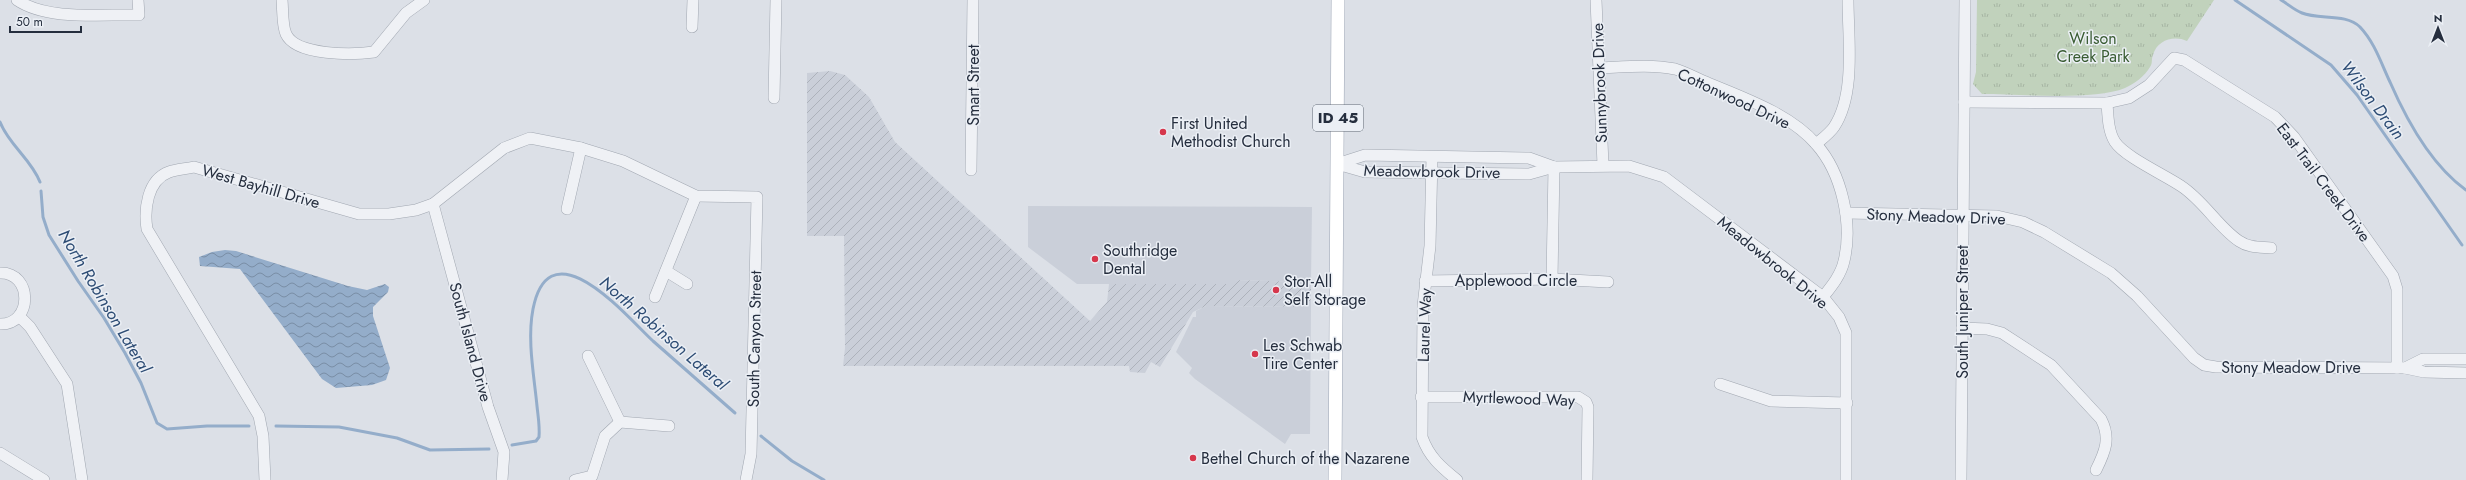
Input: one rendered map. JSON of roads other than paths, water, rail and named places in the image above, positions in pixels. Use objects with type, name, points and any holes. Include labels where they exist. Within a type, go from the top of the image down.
[{"type":"main road","name":"ID 45","points":[[1335,480],[1338,0]]},
{"type":"street","points":[[17,0],[32,9],[49,13],[139,15],[138,0]]},
{"type":"street","points":[[282,0],[286,34],[293,44],[307,49],[350,55],[374,52],[406,13],[424,0]]},
{"type":"street","points":[[692,27],[693,0]]},
{"type":"street","points":[[774,98],[776,0]]},
{"type":"street","name":"Smart Street","points":[[971,170],[973,0]]},
{"type":"street","name":"Sunnybrook Drive","points":[[1596,0],[1603,165]]},
{"type":"street","points":[[1816,144],[1834,128],[1844,106],[1848,78],[1848,0]]},
{"type":"street","name":"South Juniper Street","points":[[1961,480],[1965,0]]},
{"type":"street","name":"East Trail Creek Drive","points":[[1964,102],[2106,103],[2129,98],[2142,90],[2174,58],[2184,60],[2275,118],[2294,137],[2396,282],[2401,368]]},
{"type":"street","name":"Cottonwood Drive","points":[[1599,68],[1652,66],[1676,70],[1788,120],[1816,144],[1835,173],[1846,213],[1844,262],[1835,282],[1823,297]]},
{"type":"street","points":[[2106,103],[2111,133],[2116,143],[2125,151],[2182,186],[2200,201],[2238,241],[2248,246],[2271,248]]},
{"type":"street","name":"West Bayhill Drive","points":[[265,480],[263,436],[259,416],[147,229],[145,217],[147,203],[153,187],[168,172],[194,167],[359,214],[389,214],[416,210],[433,204],[504,148],[530,138],[581,148],[623,162],[696,196],[757,197]]},
{"type":"street","points":[[567,209],[581,148]]},
{"type":"street","name":"Meadowbrook Drive","points":[[1337,164],[1366,155],[1529,158],[1554,167]]},
{"type":"street","name":"Laurel Way","points":[[1432,157],[1430,246],[1422,306],[1422,437],[1426,449],[1434,460],[1457,480]]},
{"type":"street","name":"Meadowbrook Drive","points":[[1337,164],[1366,172],[1528,174],[1554,167],[1603,165],[1629,166],[1664,177],[1823,297],[1839,317],[1846,333],[1846,480]]},
{"type":"street","points":[[1552,279],[1554,167]]},
{"type":"street","points":[[655,297],[696,196]]},
{"type":"street","name":"South Canyon Street","points":[[746,480],[751,454],[757,197]]},
{"type":"street","name":"South Island Drive","points":[[433,204],[488,407],[504,452],[502,480]]},
{"type":"street","name":"Stony Meadow Drive","points":[[1846,213],[1997,216],[2023,222],[2044,232],[2124,283],[2194,358],[2204,364],[2216,367],[2401,368],[2424,372],[2466,373]]},
{"type":"street","points":[[666,272],[687,284]]},
{"type":"street","points":[[0,273],[12,275],[23,286],[26,302],[19,316],[12,322],[0,324]]},
{"type":"street","name":"Applewood Circle","points":[[1425,281],[1552,279],[1608,282]]},
{"type":"street","points":[[19,316],[30,327],[68,384],[82,480]]},
{"type":"street","points":[[1962,328],[1987,329],[2002,333],[2051,365],[2101,419],[2106,429],[2107,449],[2096,470]]},
{"type":"street","points":[[588,356],[620,422]]},
{"type":"street","name":"Stony Meadow Drive","points":[[2401,368],[2423,359],[2466,359]]},
{"type":"street","points":[[1720,384],[1771,401],[1847,403]]},
{"type":"street","name":"Myrtlewood Way","points":[[1422,397],[1578,397],[1586,402],[1588,407],[1587,480]]},
{"type":"street","points":[[575,480],[592,476],[606,436],[620,422],[669,426]]},
{"type":"street","points":[[0,453],[44,480]]},
{"type":"water","points":[[225,250],[236,251],[348,286],[367,290],[385,284],[389,287],[388,292],[373,307],[373,316],[390,368],[386,380],[372,385],[336,388],[322,379],[240,269],[200,266],[199,257],[212,252]]},
{"type":"waterway","name":"Wilson Drain","points":[[2235,0],[2331,65],[2357,95],[2462,245]]},
{"type":"waterway","points":[[2281,0],[2302,13],[2340,18],[2360,27],[2374,46],[2404,112],[2421,141],[2453,180],[2466,190]]},
{"type":"waterway","name":"North Robinson Lateral","points":[[0,122],[9,138],[31,166],[40,182]]},
{"type":"waterway","name":"North Robinson Lateral","points":[[41,191],[43,217],[49,235],[78,281],[104,318],[125,353],[141,383],[157,423],[167,429],[207,426],[249,426]]},
{"type":"waterway","name":"North Robinson Lateral","points":[[512,445],[536,441],[539,437],[539,422],[531,345],[531,321],[533,309],[542,285],[555,275],[572,275],[590,284],[626,314],[653,341],[735,413]]},
{"type":"waterway","name":"North Robinson Lateral","points":[[276,426],[339,427],[397,438],[430,450],[489,449]]},
{"type":"waterway","name":"North Robinson Lateral","points":[[761,436],[792,461],[824,480]]},
{"type":"place","name":"First United Methodist Church","points":[[1163,132]]},
{"type":"place","name":"Southridge Dental","points":[[1095,259]]},
{"type":"place","name":"Stor-All Self Storage","points":[[1276,290]]},
{"type":"place","name":"Les Schwab Tire Center","points":[[1255,354]]},
{"type":"place","name":"Bethel Church of the Nazarene","points":[[1193,458]]},
{"type":"park label","name":"Wilson Creek Park","points":[[2093,47]]}]
